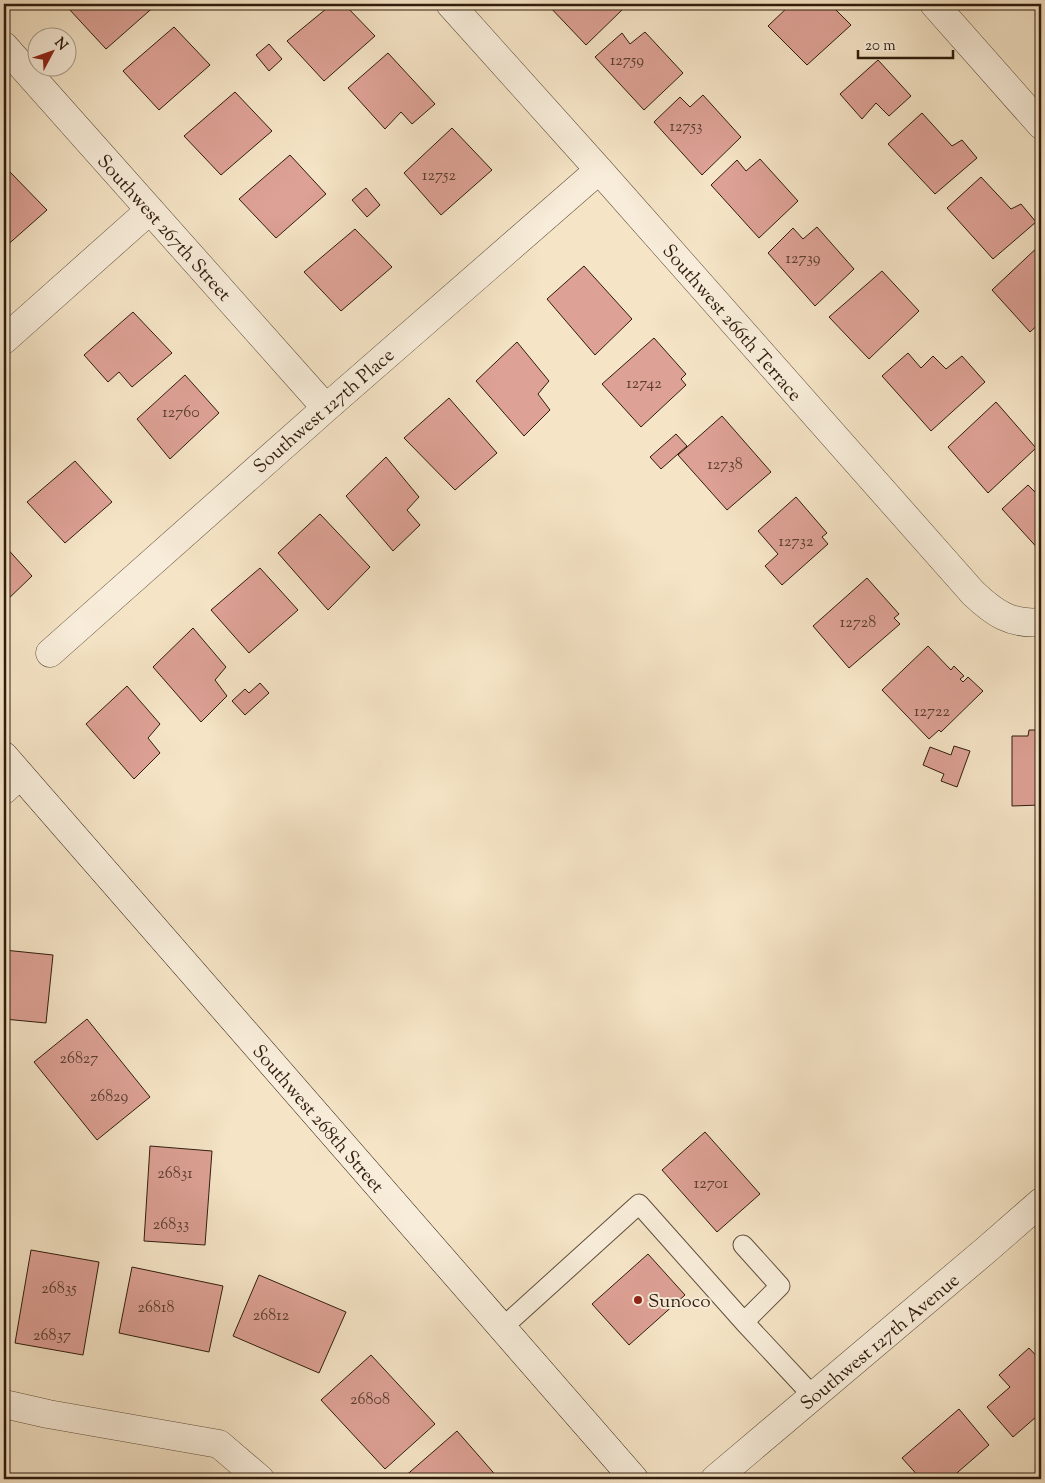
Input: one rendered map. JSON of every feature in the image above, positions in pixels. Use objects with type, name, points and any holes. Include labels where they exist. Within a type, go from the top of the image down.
[{"type":"street","name":"Southwest 266th Terrace","points":[[450,4],[600,170],[973,593],[989,609],[1008,619],[1034,623]]},
{"type":"street","points":[[934,4],[1041,125]]},
{"type":"street","name":"Southwest 267th Street","points":[[4,46],[326,408]]},
{"type":"street","name":"Southwest 127th Place","points":[[50,653],[326,408],[600,170]]},
{"type":"street","points":[[4,340],[150,210]]},
{"type":"street","name":"Southwest 268th Street","points":[[9,774],[634,1479]]},
{"type":"street","name":"Southwest 127th Avenue","points":[[715,1479],[1041,1202]]},
{"type":"street","points":[[4,1404],[48,1414],[219,1444],[260,1479]]},
{"type":"lane","points":[[502,1328],[638,1204],[813,1396]]},
{"type":"lane","points":[[743,1245],[780,1286],[744,1322]]},
{"type":"building","points":[[76,4],[157,4],[106,49],[69,9]]},
{"type":"building","points":[[332,4],[344,4],[375,36],[324,81],[287,41]]},
{"type":"building","points":[[547,4],[620,4],[624,8],[586,45]]},
{"type":"building","points":[[791,4],[830,4],[851,25],[807,65],[768,26]]},
{"type":"building","points":[[174,27],[210,65],[159,110],[123,71]]},
{"type":"building","points":[[645,32],[683,73],[644,110],[595,57],[622,33],[630,44]]},
{"type":"building","points":[[269,44],[282,59],[269,71],[256,55]]},
{"type":"building","points":[[388,53],[435,104],[412,124],[401,112],[385,129],[348,88]]},
{"type":"building","points":[[878,60],[911,96],[889,116],[876,103],[862,119],[840,94]]},
{"type":"building","points":[[235,92],[272,131],[221,175],[184,136]]},
{"type":"building","points":[[703,95],[741,137],[702,175],[654,122],[680,97],[690,107]]},
{"type":"building","points":[[922,113],[952,146],[962,140],[977,158],[935,194],[888,144]]},
{"type":"building","points":[[452,128],[492,170],[441,215],[404,173]]},
{"type":"building","points":[[290,155],[326,194],[276,238],[239,199]]},
{"type":"building","points":[[760,159],[798,201],[759,238],[711,185],[737,160],[746,171]]},
{"type":"building","points":[[10,172],[47,210],[4,248],[4,177]]},
{"type":"building","points":[[981,177],[1011,209],[1021,204],[1036,222],[993,259],[947,208]]},
{"type":"building","points":[[366,188],[380,205],[367,217],[352,200]]},
{"type":"building","points":[[817,227],[854,269],[815,306],[768,253],[793,228],[803,239]]},
{"type":"building","points":[[355,229],[392,267],[341,311],[304,272]]},
{"type":"building","points":[[1041,244],[1041,322],[1030,332],[992,290]]},
{"type":"building","points":[[584,266],[632,319],[595,355],[547,299]]},
{"type":"building","points":[[882,271],[919,311],[869,359],[829,317]]},
{"type":"building","points":[[133,312],[172,353],[132,387],[119,372],[108,382],[84,355]]},
{"type":"building","points":[[654,338],[686,374],[681,379],[686,385],[641,427],[602,384]]},
{"type":"building","points":[[517,342],[549,381],[538,394],[550,410],[524,436],[476,381]]},
{"type":"building","points":[[908,353],[921,368],[933,356],[946,369],[962,356],[985,382],[931,431],[882,376]]},
{"type":"building","points":[[185,375],[219,413],[170,459],[137,419]]},
{"type":"building","points":[[449,398],[497,453],[455,490],[404,438]]},
{"type":"building","points":[[996,402],[1036,448],[988,493],[948,447]]},
{"type":"building","points":[[722,416],[771,472],[727,510],[678,455]]},
{"type":"building","points":[[676,434],[687,446],[661,469],[650,457]]},
{"type":"building","points":[[386,457],[419,497],[407,510],[420,525],[393,551],[346,496]]},
{"type":"building","points":[[75,461],[112,502],[65,543],[27,502]]},
{"type":"building","points":[[1028,485],[1038,495],[1041,492],[1041,552],[1002,509]]},
{"type":"building","points":[[796,497],[827,533],[822,537],[828,544],[782,585],[765,566],[778,554],[758,531]]},
{"type":"building","points":[[320,514],[370,567],[328,610],[278,553]]},
{"type":"building","points":[[4,545],[32,576],[4,603]]},
{"type":"building","points":[[260,568],[298,610],[249,653],[211,610]]},
{"type":"building","points":[[867,578],[899,614],[894,618],[900,624],[849,668],[813,626]]},
{"type":"building","points":[[193,628],[226,667],[215,680],[227,696],[201,722],[153,667]]},
{"type":"building","points":[[928,646],[951,670],[954,666],[964,676],[960,679],[963,682],[968,677],[983,691],[941,732],[939,730],[929,739],[882,690]]},
{"type":"building","points":[[260,683],[269,693],[245,715],[232,701],[245,689],[249,693]]},
{"type":"building","points":[[127,686],[160,724],[148,738],[160,753],[134,779],[86,724]]},
{"type":"building","points":[[1029,730],[1041,730],[1041,805],[1012,806],[1012,736],[1028,736]]},
{"type":"building","points":[[954,746],[970,751],[957,787],[941,781],[944,774],[923,765],[930,747],[951,755]]},
{"type":"building","points":[[4,950],[53,955],[46,1023],[4,1019]]},
{"type":"building","points":[[87,1019],[150,1097],[97,1140],[34,1062]]},
{"type":"building","points":[[705,1132],[760,1194],[717,1232],[662,1170]]},
{"type":"building","points":[[150,1146],[212,1151],[205,1245],[144,1241]]},
{"type":"building","points":[[31,1250],[99,1262],[83,1355],[15,1343]]},
{"type":"building","name":"Sunoco","points":[[648,1254],[685,1295],[629,1345],[592,1304]]},
{"type":"building","points":[[132,1267],[223,1286],[209,1352],[119,1333]]},
{"type":"building","points":[[259,1275],[346,1312],[319,1373],[233,1336]]},
{"type":"building","points":[[1029,1348],[1041,1361],[1041,1423],[1036,1417],[1013,1437],[987,1407],[1010,1387],[999,1375]]},
{"type":"building","points":[[371,1355],[435,1424],[385,1469],[321,1400]]},
{"type":"building","points":[[959,1409],[989,1445],[950,1479],[921,1479],[902,1458]]},
{"type":"building","points":[[457,1431],[499,1479],[403,1478]]},
{"type":"place","name":"Sunoco","points":[[638,1300]]}]
